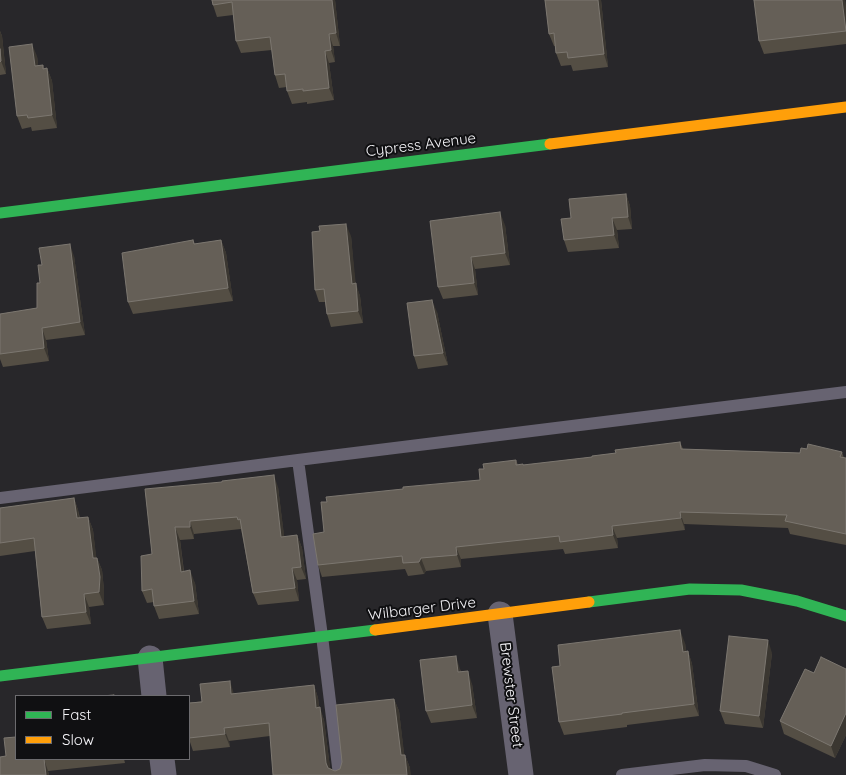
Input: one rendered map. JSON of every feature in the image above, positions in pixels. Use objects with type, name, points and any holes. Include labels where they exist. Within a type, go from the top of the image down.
[{"type":"street","name":"Cypress Avenue","points":[[0,213],[846,107]]},
{"type":"street","name":"Wilbarger Drive","points":[[0,676],[690,589],[741,590],[797,601],[846,616]]},
{"type":"street","name":"Brewster Street","points":[[500,614],[521,775]]},
{"type":"street","points":[[150,658],[154,695]]},
{"type":"street","points":[[162,760],[164,775]]},
{"type":"lane","points":[[0,498],[846,392]]},
{"type":"lane","points":[[298,460],[339,775]]},
{"type":"lane","points":[[622,775],[705,765],[746,766],[774,775]]},
{"type":"building","points":[[212,0],[332,0],[336,33],[329,34],[331,50],[325,51],[329,88],[287,91],[285,74],[275,75],[270,37],[236,41],[232,2],[213,5]]},
{"type":"building","points":[[545,0],[598,0],[604,54],[568,58],[567,52],[556,53],[554,33],[549,34]]},
{"type":"building","points":[[754,0],[842,0],[846,31],[759,41]]},
{"type":"building","points":[[32,44],[35,66],[43,65],[43,69],[47,68],[52,115],[28,118],[27,115],[17,116],[9,47]]},
{"type":"building","points":[[626,194],[628,217],[612,218],[614,235],[564,240],[561,219],[571,218],[569,199]]},
{"type":"building","points":[[500,212],[505,253],[471,257],[474,283],[438,287],[430,221]]},
{"type":"building","points":[[346,224],[352,284],[356,283],[358,311],[327,314],[324,289],[315,290],[312,232],[320,231],[319,226]]},
{"type":"building","points":[[193,240],[194,244],[221,240],[228,288],[128,302],[122,253]]},
{"type":"building","points":[[70,244],[80,322],[42,328],[44,348],[0,354],[0,314],[37,308],[37,283],[40,283],[38,265],[42,265],[39,248]]},
{"type":"building","points":[[432,300],[443,353],[414,356],[407,303]]},
{"type":"building","points":[[680,442],[681,449],[800,453],[801,448],[807,449],[808,444],[842,452],[840,457],[846,458],[846,534],[785,521],[787,515],[680,512],[681,518],[612,526],[613,535],[560,542],[559,536],[456,547],[457,555],[421,558],[419,562],[403,563],[402,556],[318,565],[313,534],[324,532],[321,502],[327,502],[326,497],[480,480],[479,469],[484,469],[483,464],[516,460],[516,465],[523,465],[592,457],[616,453],[615,450]]},
{"type":"building","points":[[274,475],[281,537],[297,535],[301,567],[292,568],[295,588],[253,593],[240,519],[238,520],[237,517],[190,521],[190,527],[175,527],[181,572],[190,570],[194,601],[154,606],[152,589],[142,591],[141,556],[152,554],[145,489]]},
{"type":"building","points":[[74,498],[77,518],[88,517],[93,558],[97,558],[100,577],[99,592],[84,594],[86,612],[42,617],[34,538],[0,543],[0,508]]},
{"type":"building","points":[[680,630],[683,652],[688,651],[694,704],[559,722],[552,667],[560,666],[558,645]]},
{"type":"building","points":[[729,636],[768,640],[759,716],[720,711]]},
{"type":"building","points":[[456,656],[458,672],[468,671],[472,705],[426,711],[420,660]]},
{"type":"building","points":[[821,657],[846,669],[846,713],[831,746],[780,721],[805,669],[814,673]]},
{"type":"building","points":[[230,681],[231,694],[314,685],[316,708],[320,707],[326,763],[328,768],[335,771],[340,769],[342,762],[336,705],[394,699],[401,755],[405,755],[407,775],[273,775],[269,723],[224,728],[225,734],[190,738],[190,703],[202,702],[200,684]]},
{"type":"building","points":[[15,737],[15,760],[44,760],[46,775],[0,775],[0,757],[6,756],[4,738]]},
{"type":"traffic: fast","points":[[0,213],[550,144]]},
{"type":"traffic: fast","points":[[589,602],[690,589],[741,590],[797,601],[846,616]]},
{"type":"traffic: fast","points":[[0,676],[375,630]]},
{"type":"traffic: slow","points":[[550,144],[846,107]]},
{"type":"traffic: slow","points":[[375,630],[589,602]]}]
